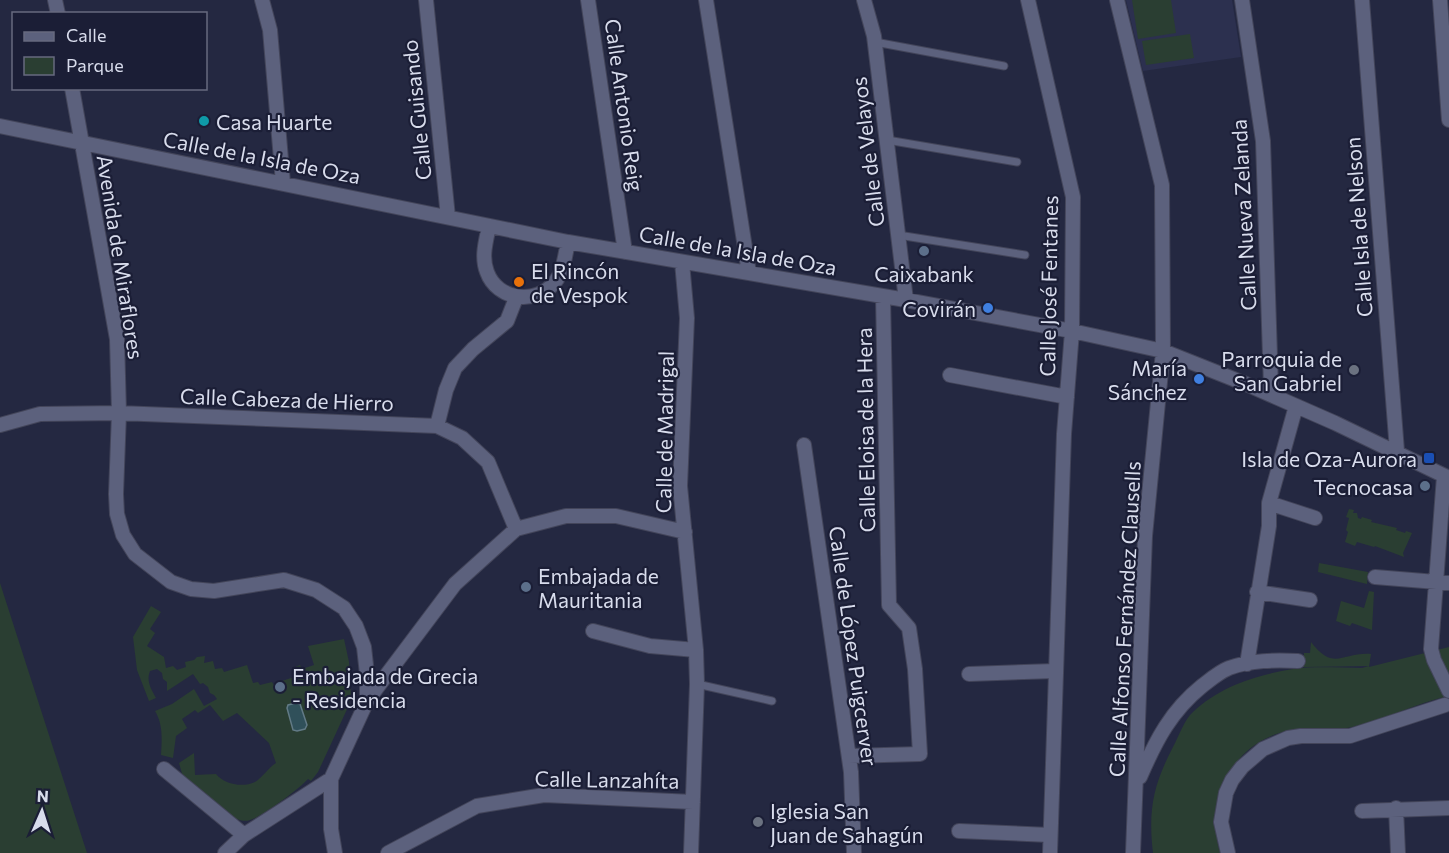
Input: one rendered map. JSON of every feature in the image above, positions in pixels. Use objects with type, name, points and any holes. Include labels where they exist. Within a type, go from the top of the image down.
[{"type":"street","points":[[262,0],[270,30],[283,183]]},
{"type":"street","name":"Calle Guisando","points":[[426,0],[448,217]]},
{"type":"street","name":"Calle Antonio Reig","points":[[588,0],[625,252]]},
{"type":"street","points":[[706,0],[749,273]]},
{"type":"street","name":"Calle de Velayos","points":[[864,0],[875,42],[906,300]]},
{"type":"street","name":"Calle José Fentanes","points":[[1028,0],[1073,197],[1072,332],[1055,671],[1050,853]]},
{"type":"street","name":"Calle Alfonso Fernández Clausells","points":[[1117,0],[1162,185],[1163,351],[1145,536],[1133,853]]},
{"type":"street","name":"Calle Nueva Zelanda","points":[[1242,0],[1263,141],[1271,387],[1269,394]]},
{"type":"street","name":"Calle Isla de Nelson","points":[[1362,0],[1397,451]]},
{"type":"street","points":[[1440,0],[1449,120]]},
{"type":"street","name":"Avenida de Miraflores","points":[[72,90],[117,339],[119,413],[116,494],[117,514],[123,535],[135,554],[171,582],[191,589],[213,591],[284,580],[303,585],[332,599],[344,608],[364,646],[367,701],[331,779],[331,829],[335,853]]},
{"type":"street","name":"Calle de la Isla de Oza","points":[[0,126],[568,242],[906,300],[1163,351],[1269,394],[1397,451],[1447,477]]},
{"type":"street","points":[[489,226],[484,252],[486,271],[491,280],[502,290],[516,298],[531,297],[541,293],[555,282],[568,242]]},
{"type":"street","name":"Calle de Madrigal","points":[[682,262],[687,318],[680,486],[696,650],[697,684],[691,853]]},
{"type":"street","name":"Calle Eloisa de la Hera","points":[[849,756],[920,754],[915,669],[909,628],[890,605],[883,296]]},
{"type":"street","points":[[437,426],[446,390],[455,368],[473,349],[507,321],[516,298]]},
{"type":"street","name":"Calle José Fentanes","points":[[950,375],[1067,397]]},
{"type":"street","points":[[1247,664],[1269,525],[1269,503],[1296,406]]},
{"type":"street","name":"Calle Cabeza de Hierro","points":[[0,425],[40,414],[119,413],[437,426],[462,438],[488,462],[516,530]]},
{"type":"street","name":"Calle de López Puigcerver","points":[[804,445],[851,772],[854,853]]},
{"type":"street","points":[[1447,477],[1443,582],[1431,649],[1449,691]]},
{"type":"street","points":[[1269,503],[1315,518]]},
{"type":"street","points":[[367,701],[455,585],[516,530],[566,516],[616,516],[685,532]]},
{"type":"street","points":[[1375,577],[1443,582]]},
{"type":"street","points":[[1257,592],[1310,600]]},
{"type":"street","points":[[593,631],[650,646],[696,650]]},
{"type":"street","points":[[1137,784],[1160,736],[1176,710],[1217,674],[1230,668],[1265,660],[1298,661]]},
{"type":"street","points":[[969,674],[1055,671]]},
{"type":"street","points":[[1228,853],[1221,822],[1226,793],[1242,766],[1263,749],[1288,738],[1301,736],[1350,736],[1445,705]]},
{"type":"street","points":[[164,769],[244,835]]},
{"type":"street","points":[[225,853],[244,835],[331,779]]},
{"type":"street","name":"Calle Lanzahíta","points":[[388,853],[477,807],[544,795],[693,802]]},
{"type":"street","points":[[1396,808],[1398,853]]},
{"type":"street","points":[[1362,811],[1396,808],[1449,808]]},
{"type":"street","points":[[959,831],[1050,835]]},
{"type":"lane","points":[[875,42],[1004,66]]},
{"type":"lane","points":[[887,140],[1017,162]]},
{"type":"lane","points":[[898,235],[1025,255]]},
{"type":"lane","points":[[697,684],[772,701]]},
{"type":"shaded area","points":[[1126,0],[1232,0],[1241,57],[1143,71]]},
{"type":"shaded area","points":[[300,704],[307,725],[305,729],[297,731],[293,730],[287,708],[288,705]]},
{"type":"green space","points":[[1132,0],[1171,0],[1176,33],[1138,39]]},
{"type":"green space","points":[[1190,34],[1194,58],[1146,65],[1142,41]]},
{"type":"green space","points":[[1349,509],[1357,513],[1358,518],[1362,517],[1372,520],[1371,522],[1397,528],[1396,530],[1405,533],[1406,531],[1412,533],[1403,553],[1404,557],[1375,546],[1357,542],[1355,546],[1345,542],[1349,518],[1346,517]]},
{"type":"green space","points":[[1319,563],[1368,572],[1367,584],[1318,572]]},
{"type":"green space","points":[[0,583],[87,853],[0,853]]},
{"type":"green space","points":[[1369,591],[1374,592],[1372,630],[1352,623],[1350,626],[1336,621],[1341,601],[1364,608]]},
{"type":"green space","points":[[151,606],[161,612],[150,629],[155,633],[147,646],[164,657],[166,668],[173,666],[177,670],[186,667],[185,662],[205,656],[204,663],[213,661],[215,669],[222,668],[224,672],[247,665],[253,683],[258,682],[260,685],[272,682],[273,684],[297,676],[295,667],[300,665],[302,669],[314,665],[308,646],[344,639],[349,662],[351,695],[349,705],[318,772],[311,781],[308,779],[281,802],[256,818],[246,821],[236,819],[183,777],[179,763],[194,753],[195,775],[216,774],[228,783],[239,785],[255,782],[276,763],[269,743],[237,713],[223,721],[210,705],[198,713],[195,710],[182,719],[187,728],[176,736],[173,758],[161,755],[161,726],[155,711],[172,704],[194,689],[204,706],[217,699],[210,693],[208,687],[203,683],[200,684],[193,674],[167,691],[167,682],[157,669],[150,671],[149,675],[150,685],[156,698],[149,701],[137,670],[133,637]]},
{"type":"green space","points":[[1311,642],[1319,651],[1332,658],[1371,654],[1369,667],[1449,647],[1449,696],[1352,727],[1293,730],[1272,736],[1254,745],[1228,775],[1221,793],[1216,833],[1220,853],[1153,853],[1151,824],[1157,786],[1182,728],[1193,712],[1215,695],[1240,683],[1266,675],[1301,668],[1369,666],[1303,667],[1304,653],[1310,653]]},
{"type":"place","name":"Casa Huarte","points":[[204,121]]},
{"type":"place","name":"Caixabank","points":[[924,251]]},
{"type":"place","name":"El Rincón de Vespok","points":[[519,282]]},
{"type":"place","name":"Covirán","points":[[988,308]]},
{"type":"place","name":"Parroquia de San Gabriel","points":[[1354,370]]},
{"type":"place","name":"María Sánchez","points":[[1199,379]]},
{"type":"place","name":"Isla de Oza-Aurora","points":[[1429,458]]},
{"type":"place","name":"Tecnocasa","points":[[1425,486]]},
{"type":"place","name":"Embajada de Mauritania","points":[[526,587]]},
{"type":"place","name":"Embajada de Grecia - Residencia","points":[[280,687]]},
{"type":"place","name":"Iglesia San Juan de Sahagún","points":[[758,822]]}]
